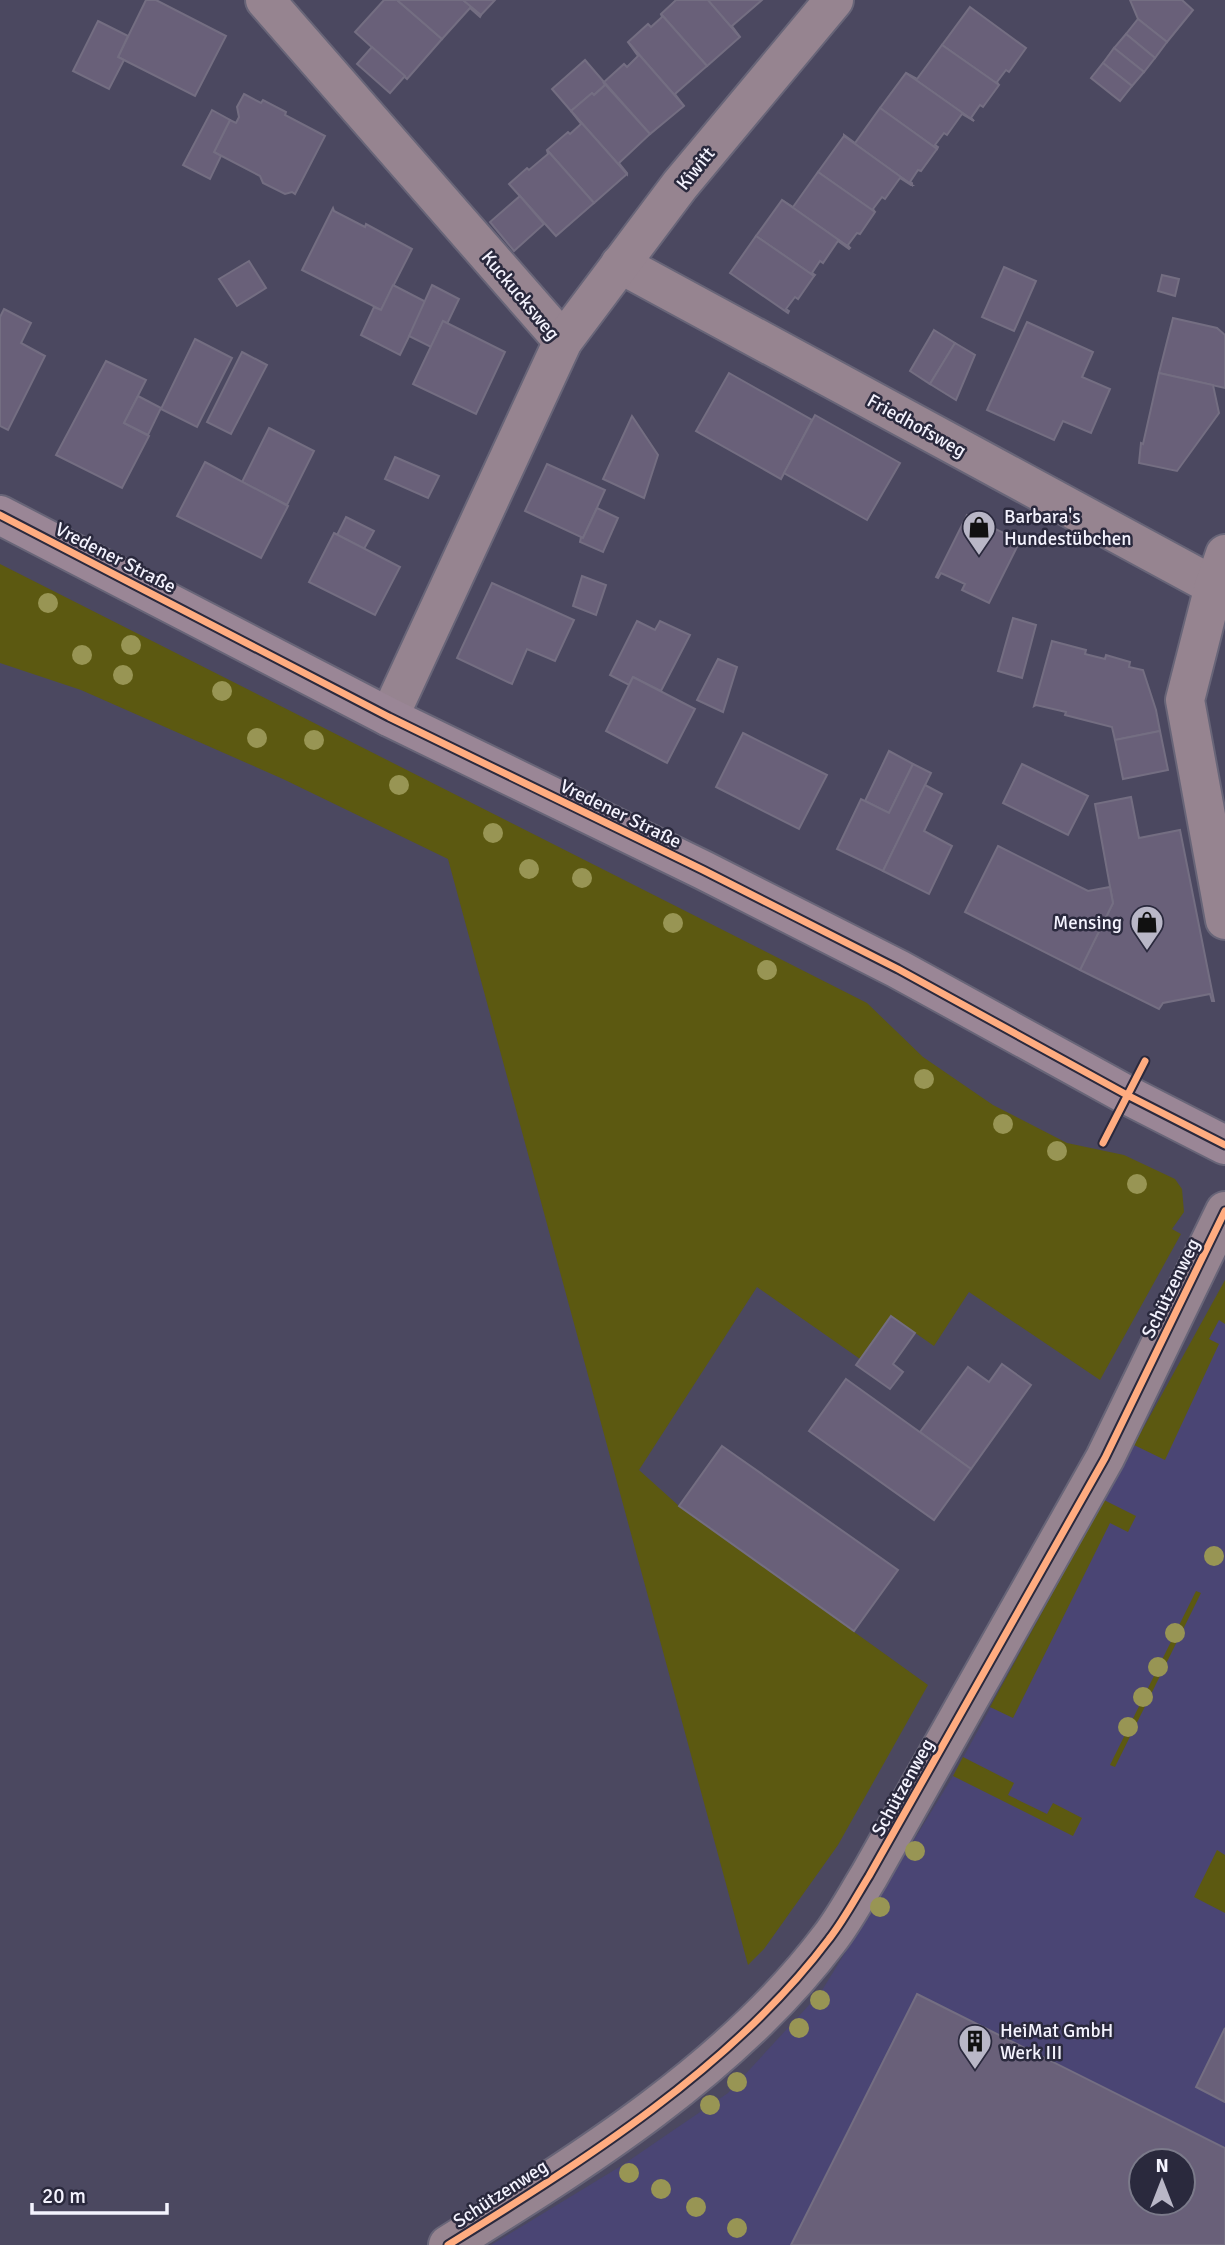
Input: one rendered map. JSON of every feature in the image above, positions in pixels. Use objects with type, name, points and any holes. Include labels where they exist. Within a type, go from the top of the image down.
[{"type":"street","name":"Kiwitt","points":[[563,341],[680,185],[834,0]]},
{"type":"street","name":"Kuckucksweg","points":[[268,1],[563,341],[389,717]]},
{"type":"street","name":"Friedhofsweg","points":[[621,264],[1219,570],[1185,700],[1225,920]]},
{"type":"street","name":"Vredener Straße","points":[[0,515],[389,717],[703,870],[898,969],[1127,1095],[1225,1145]]},
{"type":"street","name":"Schützenweg","points":[[448,2245],[618,2136],[703,2069],[773,2004],[829,1939],[903,1817],[1105,1458],[1225,1211]]},
{"type":"shaded area","points":[[0,564],[867,1003],[923,1057],[993,1105],[1067,1143],[1124,1155],[1175,1179],[1182,1189],[1184,1212],[1172,1229],[1181,1234],[1100,1380],[969,1292],[934,1346],[891,1316],[860,1359],[757,1287],[639,1470],[679,1506],[928,1685],[838,1845],[764,1949],[748,1965],[448,859],[283,779],[81,690],[0,663]]},
{"type":"shaded area","points":[[1225,1280],[1225,2245],[491,2245],[621,2166],[728,2093],[821,1992],[953,1776]]},
{"type":"shaded area","points":[[1225,1280],[1225,1324],[1219,1320],[1209,1339],[1219,1344],[1165,1460],[1134,1445]]},
{"type":"shaded area","points":[[1104,1500],[1136,1516],[1128,1532],[1110,1523],[1013,1718],[990,1707]]},
{"type":"shaded area","points":[[1196,1591],[1201,1593],[1115,1767],[1110,1765]]},
{"type":"shaded area","points":[[963,1757],[1014,1783],[1008,1795],[1047,1814],[1053,1803],[1082,1818],[1073,1836],[953,1776]]},
{"type":"shaded area","points":[[1217,1850],[1225,1855],[1225,1913],[1194,1897]]},
{"type":"building","points":[[146,0],[156,0],[226,36],[195,96],[118,57]]},
{"type":"building","points":[[384,0],[397,0],[442,39],[407,79],[355,32]]},
{"type":"building","points":[[397,0],[463,0],[481,15],[480,17],[470,8],[442,39]]},
{"type":"building","points":[[463,0],[495,0],[481,15]]},
{"type":"building","points":[[676,0],[708,0],[740,37],[707,66],[661,14]]},
{"type":"building","points":[[708,0],[762,0],[732,26],[740,37]]},
{"type":"building","points":[[1130,0],[1182,0],[1193,10],[1167,42],[1138,19]]},
{"type":"building","points":[[970,7],[1026,48],[1009,72],[1006,70],[997,82],[999,85],[942,45]]},
{"type":"building","points":[[661,14],[707,66],[675,94],[684,106],[628,42],[648,24],[651,27],[662,17]]},
{"type":"building","points":[[1138,19],[1167,42],[1155,58],[1126,34]]},
{"type":"building","points":[[98,21],[128,36],[118,57],[124,60],[109,89],[73,71]]},
{"type":"building","points":[[1126,34],[1155,58],[1144,72],[1114,48]]},
{"type":"building","points":[[628,42],[684,106],[650,134],[604,82],[624,64],[627,67],[638,56]]},
{"type":"building","points":[[942,45],[999,85],[983,107],[980,105],[971,118],[974,121],[906,73],[917,79]]},
{"type":"building","points":[[372,47],[405,76],[390,93],[357,64]]},
{"type":"building","points":[[1114,48],[1144,72],[1132,86],[1103,63]]},
{"type":"building","points":[[585,60],[605,85],[571,111],[552,89]]},
{"type":"building","points":[[1103,63],[1132,86],[1120,101],[1091,78]]},
{"type":"building","points":[[906,73],[974,121],[962,114],[947,135],[944,133],[935,145],[937,149],[880,108]]},
{"type":"building","points":[[603,82],[650,134],[619,163],[627,174],[571,111],[592,93],[594,95],[605,85]]},
{"type":"building","points":[[244,94],[261,103],[263,100],[325,136],[295,194],[285,194],[263,183],[260,176],[214,152],[230,120],[236,123],[239,117],[237,107]]},
{"type":"building","points":[[880,108],[937,149],[921,171],[918,170],[910,182],[912,185],[844,136],[855,143]]},
{"type":"building","points":[[212,110],[230,120],[214,152],[221,156],[210,179],[183,165]]},
{"type":"building","points":[[571,111],[627,174],[594,203],[547,150],[581,124]]},
{"type":"building","points":[[844,136],[912,185],[900,178],[885,199],[882,197],[873,209],[875,212],[818,172]]},
{"type":"building","points":[[547,150],[594,203],[556,236],[509,184],[548,154]]},
{"type":"building","points":[[818,172],[875,212],[860,234],[857,233],[848,245],[850,248],[782,200],[793,207]]},
{"type":"building","points":[[520,196],[544,224],[514,251],[490,222]]},
{"type":"building","points":[[782,200],[850,248],[838,241],[823,263],[820,261],[812,273],[814,276],[756,236]]},
{"type":"building","points":[[333,208],[334,211],[365,227],[366,224],[412,249],[381,310],[302,270]]},
{"type":"building","points":[[756,236],[814,276],[798,299],[795,297],[786,309],[788,313],[730,273]]},
{"type":"building","points":[[249,261],[266,288],[237,306],[219,279]]},
{"type":"building","points":[[1004,267],[1036,281],[1014,331],[982,317]]},
{"type":"building","points":[[1162,275],[1179,279],[1175,296],[1158,291]]},
{"type":"building","points":[[393,285],[426,302],[400,355],[361,335],[374,307],[381,310]]},
{"type":"building","points":[[432,285],[459,299],[447,324],[443,321],[431,347],[409,336]]},
{"type":"building","points":[[4,309],[31,323],[21,343],[45,356],[8,430],[0,426],[0,317]]},
{"type":"building","points":[[1173,318],[1217,328],[1225,335],[1225,388],[1159,373]]},
{"type":"building","points":[[443,321],[505,352],[476,414],[413,384]]},
{"type":"building","points":[[1027,322],[1093,352],[1082,377],[1110,389],[1091,433],[1063,421],[1054,440],[987,410]]},
{"type":"building","points":[[934,330],[955,343],[930,384],[910,371]]},
{"type":"building","points":[[195,339],[232,358],[197,427],[161,409]]},
{"type":"building","points":[[955,343],[975,355],[956,400],[930,384]]},
{"type":"building","points":[[242,352],[267,365],[231,434],[207,422]]},
{"type":"building","points":[[106,361],[146,380],[124,423],[149,436],[122,488],[56,455]]},
{"type":"building","points":[[729,373],[812,420],[781,479],[696,431]]},
{"type":"building","points":[[1159,373],[1213,385],[1219,413],[1177,471],[1139,463],[1141,443],[1143,444]]},
{"type":"building","points":[[138,396],[161,408],[148,435],[124,423]]},
{"type":"building","points":[[815,415],[900,463],[867,520],[784,473]]},
{"type":"building","points":[[632,416],[658,455],[644,498],[603,479]]},
{"type":"building","points":[[269,428],[314,451],[287,505],[242,482]]},
{"type":"building","points":[[395,457],[439,476],[428,498],[385,479]]},
{"type":"building","points":[[205,462],[288,506],[261,558],[177,516]]},
{"type":"building","points":[[547,464],[605,490],[583,538],[525,511]]},
{"type":"building","points":[[597,508],[618,518],[603,552],[580,542]]},
{"type":"building","name":"Barbara's Hundestübchen","points":[[967,515],[1020,541],[989,603],[962,590],[965,584],[941,573],[936,577]]},
{"type":"building","points":[[346,517],[374,531],[364,549],[337,535]]},
{"type":"building","points":[[334,533],[400,567],[375,615],[309,582]]},
{"type":"building","points":[[582,576],[606,585],[596,615],[573,606]]},
{"type":"building","points":[[492,583],[574,620],[555,661],[527,649],[512,684],[457,658]]},
{"type":"building","points":[[1013,618],[1036,625],[1022,678],[998,671]]},
{"type":"building","points":[[637,621],[655,630],[660,621],[690,635],[661,691],[633,677],[629,685],[610,675]]},
{"type":"building","points":[[1052,641],[1086,650],[1085,654],[1105,659],[1106,655],[1130,662],[1129,667],[1143,670],[1160,731],[1115,740],[1112,727],[1065,715],[1066,712],[1034,706]]},
{"type":"building","points":[[718,659],[737,667],[723,712],[697,700]]},
{"type":"building","points":[[633,677],[695,709],[667,763],[606,731]]},
{"type":"building","points":[[1160,731],[1168,770],[1123,779],[1115,740]]},
{"type":"building","points":[[743,733],[827,775],[799,829],[716,787]]},
{"type":"building","points":[[889,751],[913,764],[889,813],[865,801]]},
{"type":"building","points":[[913,764],[931,773],[883,871],[837,849],[861,799],[889,813]]},
{"type":"building","points":[[1022,764],[1088,796],[1068,835],[1003,803]]},
{"type":"building","points":[[925,785],[942,794],[924,831],[952,846],[929,894],[883,871]]},
{"type":"building","points":[[1131,797],[1139,838],[1180,830],[1214,1001],[1210,994],[1163,1003],[1159,1009],[1080,970],[1113,903],[1095,804]]},
{"type":"building","points":[[998,846],[1088,891],[1110,887],[1113,903],[1080,970],[965,912]]},
{"type":"building","points":[[891,1316],[915,1333],[893,1364],[903,1372],[890,1389],[856,1365]]},
{"type":"building","points":[[1002,1364],[1031,1385],[971,1469],[920,1432],[968,1367],[989,1382]]},
{"type":"building","points":[[846,1379],[971,1469],[934,1520],[809,1431]]},
{"type":"building","points":[[722,1446],[898,1570],[854,1631],[679,1506]]},
{"type":"building","name":"HeiMat GmbH Werk III","points":[[917,1994],[1225,2148],[1225,2245],[791,2245]]},
{"type":"building","points":[[1225,2028],[1225,2102],[1196,2087]]},
{"type":"cycle path","points":[[0,515],[389,717],[703,870],[898,969],[1127,1095],[1225,1145]]},
{"type":"cycle path","points":[[1103,1143],[1145,1061]]},
{"type":"cycle path","points":[[448,2245],[551,2180],[653,2109],[748,2029],[790,1986],[834,1932],[869,1876],[1105,1458],[1225,1211]]},
{"type":"place","name":"Barbara's Hundestübchen","points":[[979,557]]},
{"type":"place","name":"Mensing","points":[[1147,952]]},
{"type":"place","name":"HeiMat GmbH Werk III","points":[[975,2071]]}]
